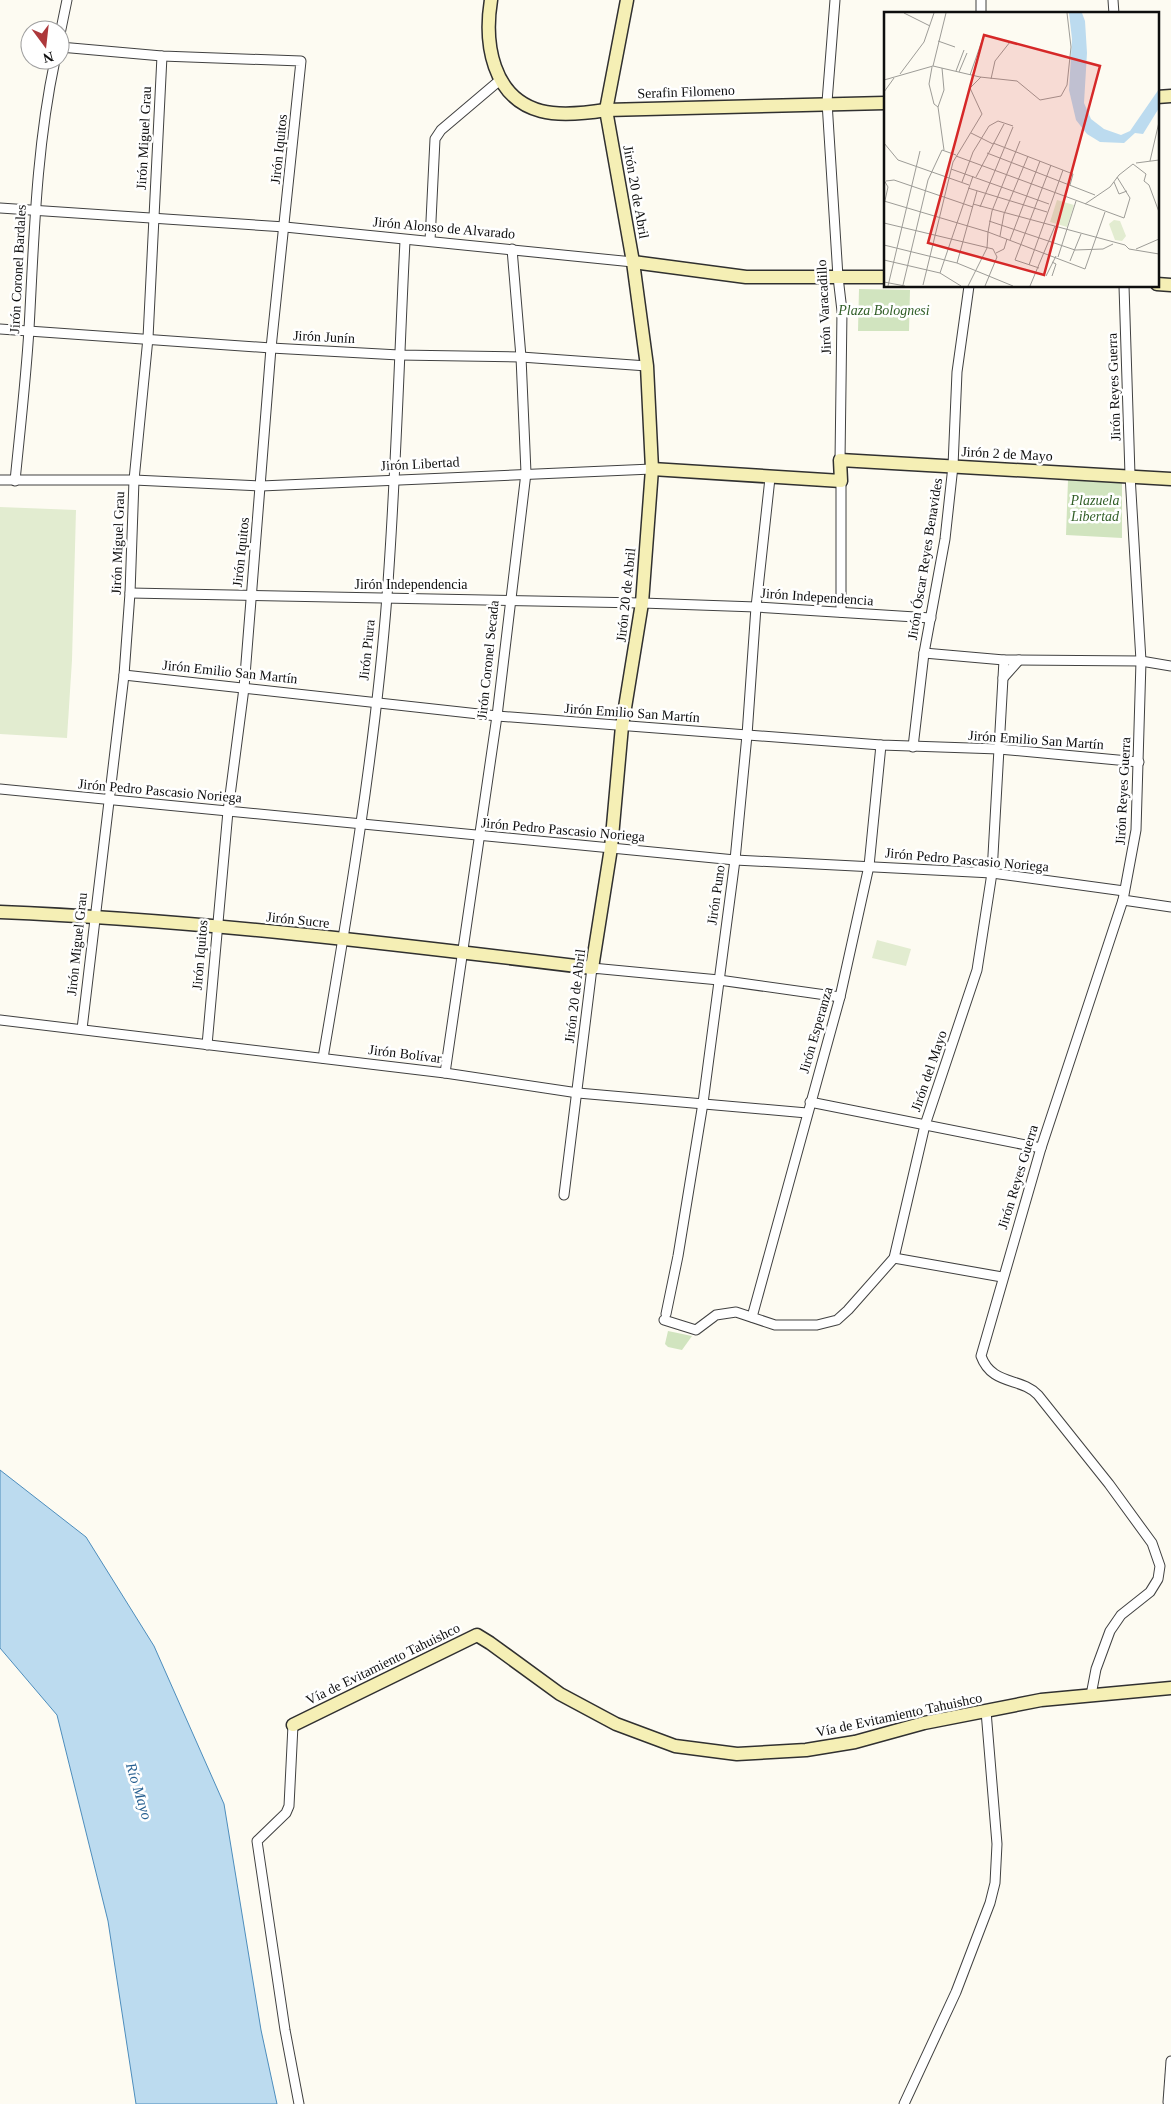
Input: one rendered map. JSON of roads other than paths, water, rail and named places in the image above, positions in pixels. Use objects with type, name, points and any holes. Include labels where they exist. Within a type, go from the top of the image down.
[{"type":"main road","points":[[491,0],[488,47],[500,80]]},
{"type":"main road","name":"Jirón 20 de Abril","points":[[592,968],[611,848],[622,726],[642,603],[652,469],[647,366],[633,262],[606,110],[628,0]]},
{"type":"main road","name":"Serafin Filomeno","points":[[500,80],[519,100],[543,112],[588,113],[606,110],[827,102],[884,102]]},
{"type":"main road","points":[[1158,97],[1171,96]]},
{"type":"main road","name":"Jirón Alonso de Alvarado","points":[[633,262],[746,277],[884,277]]},
{"type":"main road","points":[[1158,284],[1171,285]]},
{"type":"main road","name":"Jirón 2 de Mayo","points":[[840,460],[1130,475],[1171,480]]},
{"type":"main road","name":"Jirón Varacadillo","points":[[840,460],[841,481]]},
{"type":"main road","name":"Jirón Libertad","points":[[652,469],[770,478],[841,481]]},
{"type":"main road","name":"Jirón Sucre","points":[[0,912],[94,916],[216,927],[462,952],[592,968]]},
{"type":"main road","name":"Vía de Evitamiento Tahuishco","points":[[293,1725],[477,1635],[490,1642],[560,1694],[616,1724],[675,1746],[737,1754],[806,1750],[855,1742],[924,1723],[1041,1700],[1171,1688]]},
{"type":"street","points":[[63,20],[67,0]]},
{"type":"street","name":"Jirón Varacadillo","points":[[835,0],[827,102],[842,319],[840,460]]},
{"type":"street","points":[[70,47],[162,56]]},
{"type":"street","name":"Jirón Iquitos","points":[[162,56],[301,61],[285,227],[270,348],[261,486],[250,596],[244,688],[228,811],[206,1045]]},
{"type":"street","name":"Jirón Miguel Grau","points":[[82,1029],[124,675],[130,593],[134,480],[148,338],[162,56]]},
{"type":"street","name":"Jirón Coronel Bardales","points":[[15,481],[29,331],[34,211],[45,106],[53,70]]},
{"type":"street","points":[[430,241],[435,139],[441,130],[500,80]]},
{"type":"street","name":"Jirón Alonso de Alvarado","points":[[0,208],[285,227],[405,241],[430,241],[633,262]]},
{"type":"street","name":"Jirón Piura","points":[[323,1058],[344,940],[361,822],[387,598],[395,481],[405,241]]},
{"type":"street","name":"Jirón Coronel Secada","points":[[445,1073],[497,716],[526,473],[522,357],[512,249]]},
{"type":"street","name":"Jirón Óscar Reyes Benavides","points":[[913,747],[924,653],[945,538],[953,466],[957,372],[968,288]]},
{"type":"street","name":"Jirón Reyes Guerra","points":[[1091,1695],[1100,1656],[1110,1631],[1121,1615],[1150,1592],[1158,1579],[1160,1566],[1152,1542],[1110,1484],[1038,1395],[1029,1388],[997,1377],[984,1363],[981,1356],[1002,1277],[1041,1148],[1124,895],[1136,830],[1140,762],[1141,661],[1130,475],[1124,288]]},
{"type":"street","name":"Jirón Junín","points":[[0,329],[270,348],[399,355],[522,357],[647,366]]},
{"type":"street","name":"Jirón Libertad","points":[[0,480],[134,480],[261,486],[652,469]]},
{"type":"street","name":"Jirón Puno","points":[[696,1330],[665,1317],[678,1256],[703,1103],[735,860],[747,735],[756,607],[770,478]]},
{"type":"street","name":"Jirón Varacadillo","points":[[841,481],[841,612]]},
{"type":"street","name":"Jirón Independencia","points":[[130,593],[642,603],[756,607],[931,618]]},
{"type":"street","points":[[924,653],[1004,660],[1141,661],[1171,666]]},
{"type":"street","name":"Jirón del Mayo","points":[[696,1330],[716,1315],[736,1312],[775,1325],[817,1325],[837,1320],[894,1258],[925,1126],[977,970],[992,873],[1004,660]]},
{"type":"street","points":[[1003,678],[1019,660]]},
{"type":"street","name":"Jirón Emilio San Martín","points":[[124,675],[497,716],[881,745],[999,749],[1140,762]]},
{"type":"street","name":"Jirón Esperanza","points":[[752,1317],[840,997],[869,866],[881,745]]},
{"type":"street","name":"Jirón Pedro Pascasio Noriega","points":[[0,789],[108,801],[361,822],[480,837],[735,860],[992,873],[1124,895],[1171,907]]},
{"type":"street","points":[[592,968],[719,980],[840,997]]},
{"type":"street","name":"Jirón 20 de Abril","points":[[564,1195],[592,968]]},
{"type":"street","name":"Jirón Bolívar","points":[[0,1020],[445,1073],[578,1093],[807,1113]]},
{"type":"street","points":[[810,1102],[1041,1148]]},
{"type":"street","points":[[894,1258],[1002,1277]]},
{"type":"street","points":[[904,2104],[956,1992],[990,1903],[995,1883],[997,1844],[986,1711]]},
{"type":"street","points":[[293,1725],[289,1806],[286,1813],[257,1841],[284,2020],[299,2104]]},
{"type":"street","points":[[1168,2102],[1171,2061]]},
{"type":"water","name":"Río Mayo","points":[[0,1470],[86,1537],[154,1646],[224,1804],[261,2030],[277,2104],[136,2104],[108,1921],[57,1715],[0,1648]]},
{"type":"park label","name":"Plaza Bolognesi","points":[[884,310]]},
{"type":"park label","name":"Plazuela Libertad","points":[[1095,508]]}]
